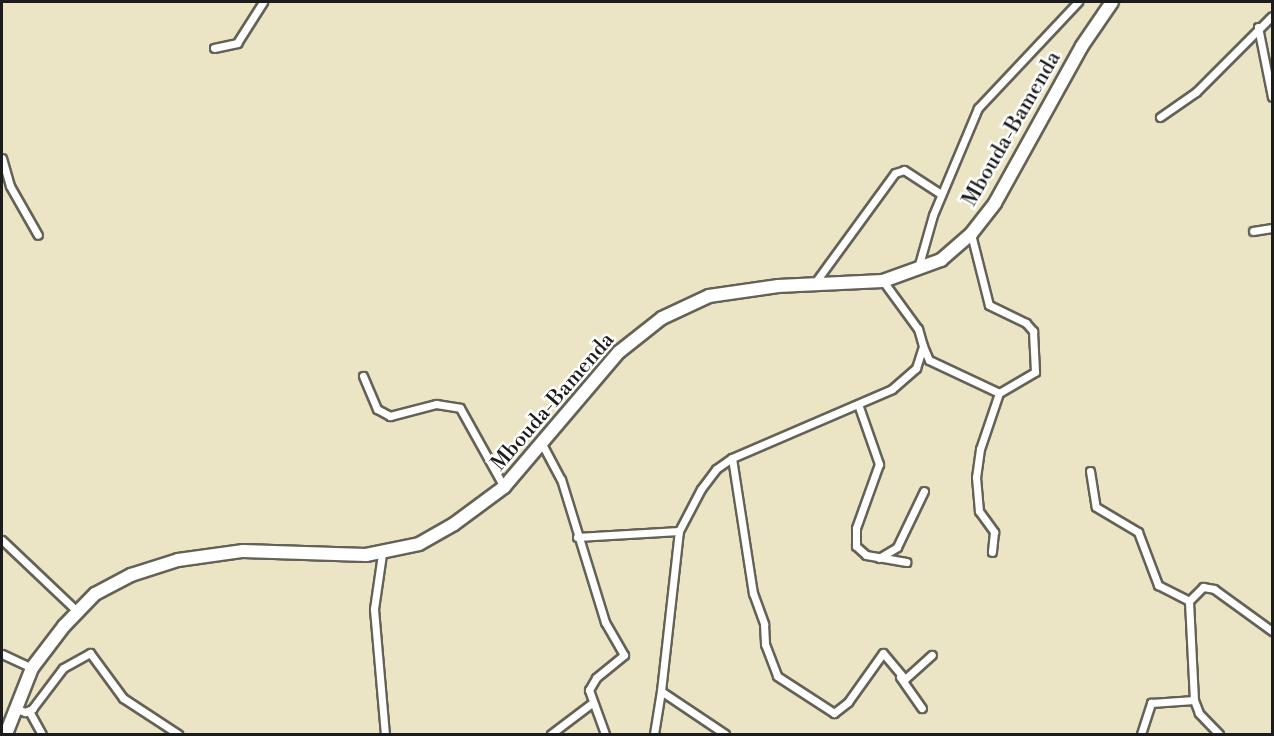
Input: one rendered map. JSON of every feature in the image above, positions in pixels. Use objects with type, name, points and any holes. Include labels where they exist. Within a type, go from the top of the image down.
[{"type":"highway","name":"Mbouda-Bamenda","points":[[6,735],[14,708],[32,668],[95,594],[131,575],[178,560],[243,551],[382,554],[419,544],[454,524],[504,487],[619,352],[662,318],[709,296],[883,281],[941,260],[971,234],[995,203],[1082,46],[1112,2]]},
{"type":"street","points":[[214,48],[237,43],[263,2]]},
{"type":"street","points":[[918,268],[941,194],[978,108],[1078,2]]},
{"type":"street","points":[[1160,117],[1196,92],[1258,27],[1272,16]]},
{"type":"street","points":[[1258,27],[1272,97]]},
{"type":"street","points":[[2,158],[10,186],[38,235]]},
{"type":"street","points":[[813,286],[895,173],[904,170],[941,194]]},
{"type":"street","points":[[1253,231],[1272,228]]},
{"type":"street","points":[[971,234],[989,305],[1026,323],[1033,331],[1035,372],[999,393],[980,449],[976,477],[979,511],[994,532],[992,552]]},
{"type":"street","points":[[883,281],[918,329],[929,360],[999,393]]},
{"type":"street","points":[[654,735],[679,531],[701,489],[716,469],[732,458],[858,404],[906,380],[916,368],[923,346]]},
{"type":"street","points":[[363,376],[377,409],[390,416],[436,404],[460,408],[504,487]]},
{"type":"street","points":[[858,404],[879,464],[856,528],[856,546],[866,555],[906,562]]},
{"type":"street","points":[[542,444],[561,479],[605,622],[624,655],[591,684],[592,703],[605,735]]},
{"type":"street","points":[[732,458],[753,593],[764,624],[765,644],[777,676],[834,713],[848,702],[883,653]]},
{"type":"street","points":[[1090,471],[1096,507],[1138,532],[1158,585],[1189,601]]},
{"type":"street","points":[[879,558],[897,548],[924,491]]},
{"type":"street","points":[[577,537],[679,531]]},
{"type":"street","points":[[2,540],[78,612]]},
{"type":"street","points":[[382,554],[374,601],[385,735]]},
{"type":"street","points":[[1219,735],[1199,713],[1194,700],[1189,601],[1203,587],[1214,589],[1272,631]]},
{"type":"street","points":[[29,711],[63,668],[90,653],[135,709],[177,735]]},
{"type":"street","points":[[883,653],[905,679],[932,655]]},
{"type":"street","points":[[883,653],[922,708]]},
{"type":"street","points":[[2,654],[32,668]]},
{"type":"street","points":[[661,691],[725,735]]},
{"type":"street","points":[[1141,735],[1151,703],[1194,700]]},
{"type":"street","points":[[551,735],[592,703]]},
{"type":"street","points":[[14,708],[29,711]]},
{"type":"street","points":[[29,711],[42,735]]}]
